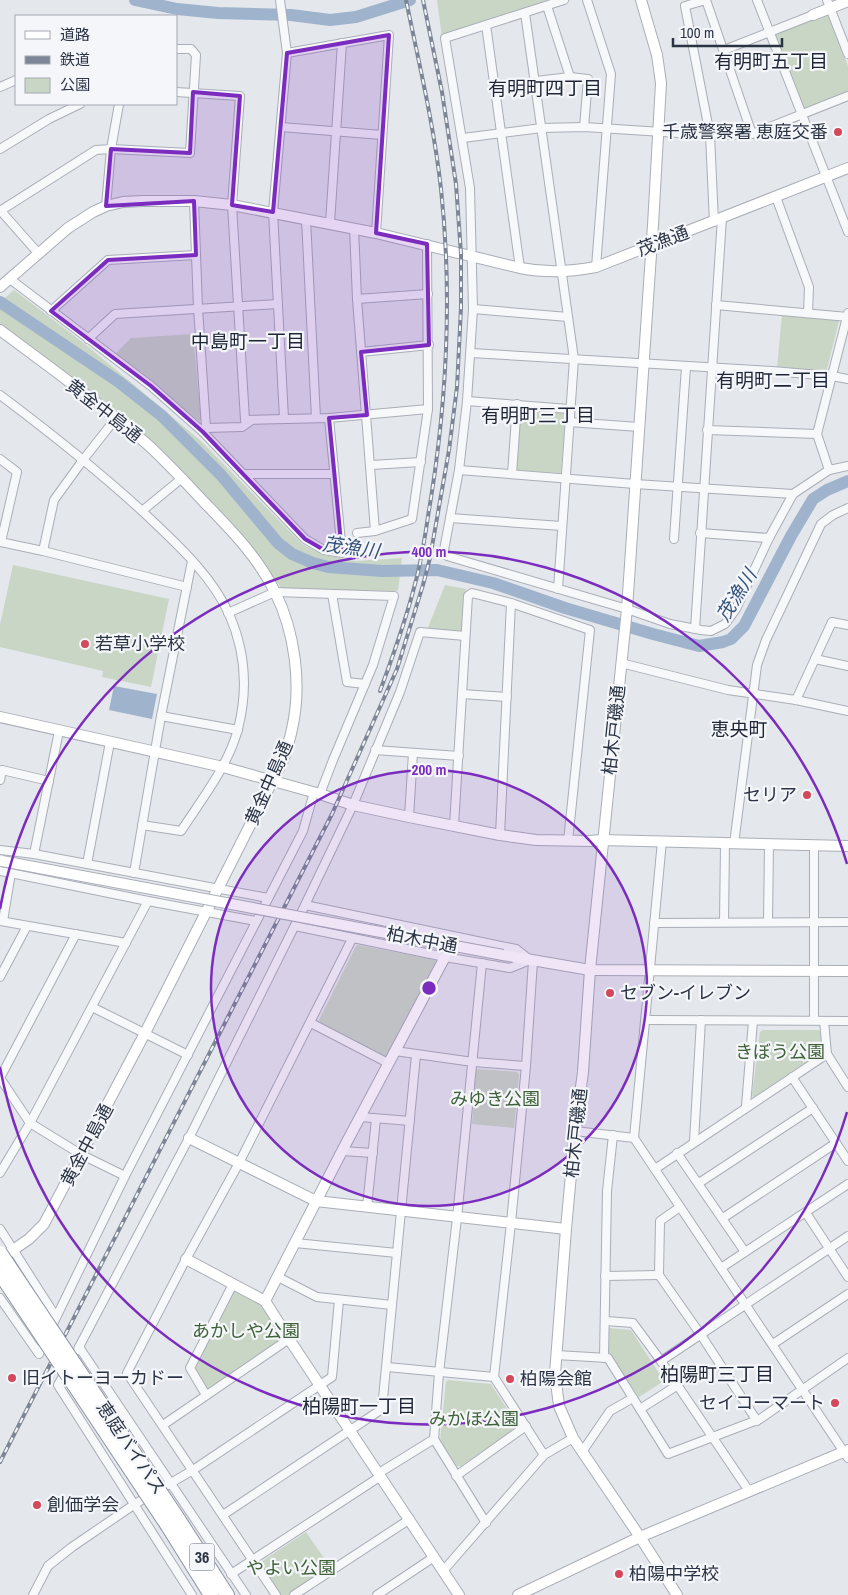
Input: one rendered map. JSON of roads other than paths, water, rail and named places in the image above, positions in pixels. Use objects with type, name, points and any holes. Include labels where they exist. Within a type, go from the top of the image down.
[{"type":"highway","name":"恵庭バイパス","points":[[0,1253],[173,1522],[211,1595]]},
{"type":"highway","name":"恵庭バイパス","points":[[0,1273],[173,1522],[227,1595]]},
{"type":"street","points":[[280,0],[287,53],[273,212],[284,418]]},
{"type":"street","points":[[564,0],[446,38],[470,188],[473,309],[467,401],[459,470],[444,550],[447,556],[558,589],[626,612],[670,624],[711,631],[725,624],[736,609],[769,538],[793,494],[829,470],[848,466]]},
{"type":"street","points":[[587,0],[611,74],[596,267]]},
{"type":"street","name":"柏木戸磯通","points":[[641,0],[657,55],[661,83],[652,244],[624,638],[602,840],[583,1072],[575,1131],[566,1229],[555,1374],[559,1406],[573,1438],[677,1595]]},
{"type":"street","points":[[695,629],[716,305],[718,220],[710,135],[685,6],[706,0],[752,134]]},
{"type":"street","points":[[756,0],[848,232]]},
{"type":"street","points":[[724,50],[813,14],[829,4],[848,1]]},
{"type":"street","points":[[829,4],[848,54]]},
{"type":"street","points":[[547,6],[570,77]]},
{"type":"street","points":[[525,13],[574,359],[568,422],[558,589]]},
{"type":"street","points":[[486,25],[520,268]]},
{"type":"street","points":[[287,53],[389,35],[376,232]]},
{"type":"street","points":[[330,223],[342,43]]},
{"type":"street","points":[[38,253],[0,210],[96,150],[190,153],[196,55],[191,49],[178,50]]},
{"type":"street","points":[[536,81],[570,77],[588,79],[584,127]]},
{"type":"street","points":[[0,87],[15,80]]},
{"type":"street","points":[[178,92],[240,96],[232,205],[245,420],[329,418],[428,409]]},
{"type":"street","points":[[463,138],[542,128],[584,127],[710,135],[752,134],[848,96]]},
{"type":"street","points":[[0,149],[49,119],[78,105]]},
{"type":"street","points":[[106,206],[111,149],[119,105]]},
{"type":"street","points":[[281,127],[382,135]]},
{"type":"street","name":"茂漁通","points":[[4,284],[76,222],[106,206],[123,202],[194,202],[232,205],[376,232],[520,268],[563,272],[596,267],[848,168]]},
{"type":"street","points":[[776,197],[809,287],[808,313]]},
{"type":"street","points":[[194,202],[205,430]]},
{"type":"street","points":[[306,219],[316,418]]},
{"type":"street","points":[[354,228],[357,299],[375,531]]},
{"type":"street","points":[[357,534],[375,531],[412,519],[428,409],[427,244]]},
{"type":"street","points":[[51,311],[108,260],[196,255]]},
{"type":"street","points":[[4,284],[51,311],[151,386],[205,430],[243,474],[305,539],[324,550],[342,553],[329,418]]},
{"type":"street","points":[[357,299],[428,294]]},
{"type":"street","points":[[88,340],[115,314],[278,304]]},
{"type":"street","points":[[716,305],[848,315],[817,434],[829,470]]},
{"type":"street","points":[[473,309],[568,317]]},
{"type":"street","name":"黄金中島通","points":[[0,330],[116,418],[147,444],[228,527],[255,558],[275,592],[291,642],[296,671],[296,696],[292,727],[284,758],[219,888],[82,1155],[44,1224],[14,1251],[0,1259]]},
{"type":"street","points":[[362,352],[428,345]]},
{"type":"street","points":[[471,353],[832,376],[848,379]]},
{"type":"street","points":[[674,539],[686,367]]},
{"type":"street","points":[[0,395],[83,460],[160,528],[213,585],[228,613],[238,639],[243,663],[244,686],[242,708],[238,730],[223,767],[181,831],[142,825]]},
{"type":"street","points":[[467,401],[570,409]]},
{"type":"street","points":[[512,474],[516,404]]},
{"type":"street","points":[[43,551],[54,500],[116,418]]},
{"type":"street","points":[[205,430],[242,427],[252,420]]},
{"type":"street","points":[[568,422],[639,427]]},
{"type":"street","points":[[707,430],[817,434]]},
{"type":"street","points":[[0,459],[17,472],[1,542],[187,588]]},
{"type":"street","points":[[371,465],[421,462]]},
{"type":"street","points":[[459,470],[793,494]]},
{"type":"street","points":[[243,474],[334,474]]},
{"type":"street","points":[[142,511],[181,479]]},
{"type":"street","points":[[724,922],[729,844],[757,665],[766,640],[821,524],[833,515],[848,508]]},
{"type":"street","points":[[450,518],[562,526]]},
{"type":"street","points":[[700,534],[769,538]]},
{"type":"street","points":[[134,873],[161,716],[192,561]]},
{"type":"street","points":[[0,1298],[39,1354],[125,1176],[303,831],[317,793],[373,665],[394,596],[275,592],[228,613]]},
{"type":"street","points":[[454,826],[468,596],[472,593],[512,603],[590,630],[568,841]]},
{"type":"street","points":[[332,594],[347,682],[365,684]]},
{"type":"street","points":[[500,835],[512,603]]},
{"type":"street","points":[[796,700],[832,622],[848,625]]},
{"type":"street","points":[[192,1595],[58,1385],[189,1138],[295,926],[353,805],[400,692],[420,632],[466,636]]},
{"type":"street","points":[[815,658],[848,666]]},
{"type":"street","points":[[621,663],[728,690],[752,692],[848,711]]},
{"type":"street","points":[[462,694],[507,697]]},
{"type":"street","points":[[161,716],[238,730]]},
{"type":"street","points":[[0,717],[223,767],[353,805],[500,835],[536,840],[848,846]]},
{"type":"street","points":[[34,854],[59,731]]},
{"type":"street","points":[[87,864],[110,742]]},
{"type":"street","points":[[375,750],[458,756]]},
{"type":"street","points":[[409,817],[413,753]]},
{"type":"street","points":[[0,780],[2,770],[49,781]]},
{"type":"street","points":[[518,1595],[640,1537],[847,1453],[634,1138],[662,841]]},
{"type":"street","points":[[768,922],[769,844]]},
{"type":"street","points":[[814,845],[814,1020]]},
{"type":"street","points":[[0,850],[34,854],[268,898]]},
{"type":"street","points":[[1,864],[11,873],[256,921]]},
{"type":"street","name":"柏木中通","points":[[1,864],[590,970],[848,971]]},
{"type":"street","points":[[11,873],[2,921],[126,943]]},
{"type":"street","points":[[1,1170],[30,1124],[148,901]]},
{"type":"street","points":[[305,905],[516,948],[532,961]]},
{"type":"street","points":[[654,923],[848,922]]},
{"type":"street","points":[[0,978],[27,926]]},
{"type":"street","points":[[295,926],[352,939],[510,968],[532,961]]},
{"type":"street","points":[[76,934],[0,1078],[30,1124],[82,1155],[125,1176]]},
{"type":"street","points":[[276,1595],[127,1373],[186,1259],[239,1163],[352,939]]},
{"type":"street","points":[[265,1301],[445,957]]},
{"type":"street","points":[[532,961],[526,1066],[494,1377],[544,1455]]},
{"type":"street","points":[[482,963],[457,1218],[439,1373],[434,1439],[486,1523]]},
{"type":"street","points":[[92,1007],[188,1055]]},
{"type":"street","points":[[646,1020],[848,1020]]},
{"type":"street","points":[[694,1141],[701,1020]]},
{"type":"street","points":[[746,1106],[753,1020]]},
{"type":"street","points":[[824,1020],[827,1054],[848,1087]]},
{"type":"street","points":[[311,1023],[388,1063]]},
{"type":"street","points":[[395,1051],[473,1062],[526,1066]]},
{"type":"street","points":[[655,1169],[746,1106],[827,1054]]},
{"type":"street","points":[[223,1515],[382,1409],[416,1055]]},
{"type":"street","points":[[792,1077],[848,1161]]},
{"type":"street","points":[[699,1183],[813,1108]]},
{"type":"street","points":[[361,1117],[410,1121]]},
{"type":"street","points":[[367,1207],[376,1119]]},
{"type":"street","points":[[575,1131],[634,1138]]},
{"type":"street","points":[[604,1358],[607,1191],[613,1135]]},
{"type":"street","points":[[189,1138],[316,1201],[566,1229]]},
{"type":"street","points":[[723,1218],[836,1142]]},
{"type":"street","points":[[342,1151],[373,1153]]},
{"type":"street","points":[[677,1153],[745,1252]]},
{"type":"street","points":[[721,1268],[848,1184]]},
{"type":"street","points":[[680,1207],[660,1222],[658,1276],[701,1335],[757,1421]]},
{"type":"street","points":[[806,1213],[848,1277]]},
{"type":"street","points":[[0,1229],[56,1317]]},
{"type":"street","points":[[661,1361],[848,1236]]},
{"type":"street","points":[[295,1243],[397,1253]]},
{"type":"street","points":[[186,1259],[265,1301],[459,1595]]},
{"type":"street","points":[[605,1276],[658,1276]]},
{"type":"street","points":[[278,1277],[317,1297],[392,1305]]},
{"type":"street","points":[[206,1395],[190,1368],[233,1284]]},
{"type":"street","points":[[773,1344],[848,1294]]},
{"type":"street","points":[[33,1595],[48,1566],[72,1546],[134,1504],[193,1470],[332,1376],[339,1300]]},
{"type":"street","points":[[606,1321],[632,1323],[678,1385],[750,1491]]},
{"type":"street","points":[[163,1424],[289,1340]]},
{"type":"street","points":[[79,1347],[246,1595]]},
{"type":"street","points":[[556,1355],[608,1358],[668,1454],[757,1421],[848,1358]]},
{"type":"street","points":[[387,1368],[494,1377]]},
{"type":"street","points":[[640,1409],[678,1385]]},
{"type":"street","points":[[582,1452],[610,1411],[633,1398]]},
{"type":"street","points":[[456,1476],[526,1426]]},
{"type":"street","points":[[443,1570],[544,1455],[573,1438]]},
{"type":"street","points":[[231,1574],[434,1439]]},
{"type":"street","points":[[294,1595],[410,1519]]},
{"type":"street","points":[[377,1595],[434,1557]]},
{"type":"water","points":[[114,686],[157,694],[152,719],[109,710]]},
{"type":"waterway","points":[[135,0],[177,9],[218,13],[291,15],[330,20],[356,17],[410,0]]},
{"type":"waterway","name":"茂漁川","points":[[0,302],[119,382],[162,416],[221,475],[278,543],[292,554],[328,567],[382,571],[437,570],[493,583],[565,608],[699,646],[731,639],[744,626],[791,536],[813,499],[827,490],[848,481]]},
{"type":"railway","points":[[380,691],[408,611],[422,552],[441,421],[446,344],[446,266],[441,189],[430,118],[406,0]]},
{"type":"railway","points":[[0,1462],[332,814],[397,669],[423,585],[430,558],[449,450],[457,387],[461,308],[461,254],[456,184],[442,92],[423,0]]},
{"type":"place","name":"千歳警察署 恵庭交番","points":[[838,132]]},
{"type":"place","name":"若草小学校","points":[[85,644]]},
{"type":"place","name":"セリア","points":[[807,795]]},
{"type":"place","name":"セブン-イレブン","points":[[610,993]]},
{"type":"place","name":"旧イトーヨーカドー","points":[[12,1378]]},
{"type":"place","name":"柏陽会館","points":[[510,1379]]},
{"type":"place","name":"セイコーマート","points":[[835,1403]]},
{"type":"place","name":"創価学会","points":[[37,1505]]},
{"type":"place","name":"柏陽中学校","points":[[619,1574]]},
{"type":"district","name":"有明町五丁目","points":[[771,61]]},
{"type":"district","name":"有明町四丁目","points":[[545,88]]},
{"type":"district","name":"中島町一丁目","points":[[248,341]]},
{"type":"district","name":"有明町二丁目","points":[[773,380]]},
{"type":"district","name":"有明町三丁目","points":[[538,415]]},
{"type":"district","name":"恵央町","points":[[739,729]]},
{"type":"district","name":"柏陽町三丁目","points":[[717,1374]]},
{"type":"district","name":"柏陽町一丁目","points":[[359,1406]]},
{"type":"park label","name":"きぼう公園","points":[[780,1052]]},
{"type":"park label","name":"みゆき公園","points":[[495,1099]]},
{"type":"park label","name":"あかしや公園","points":[[246,1331]]},
{"type":"park label","name":"みかほ公園","points":[[474,1419]]},
{"type":"park label","name":"やよい公園","points":[[291,1568]]}]
